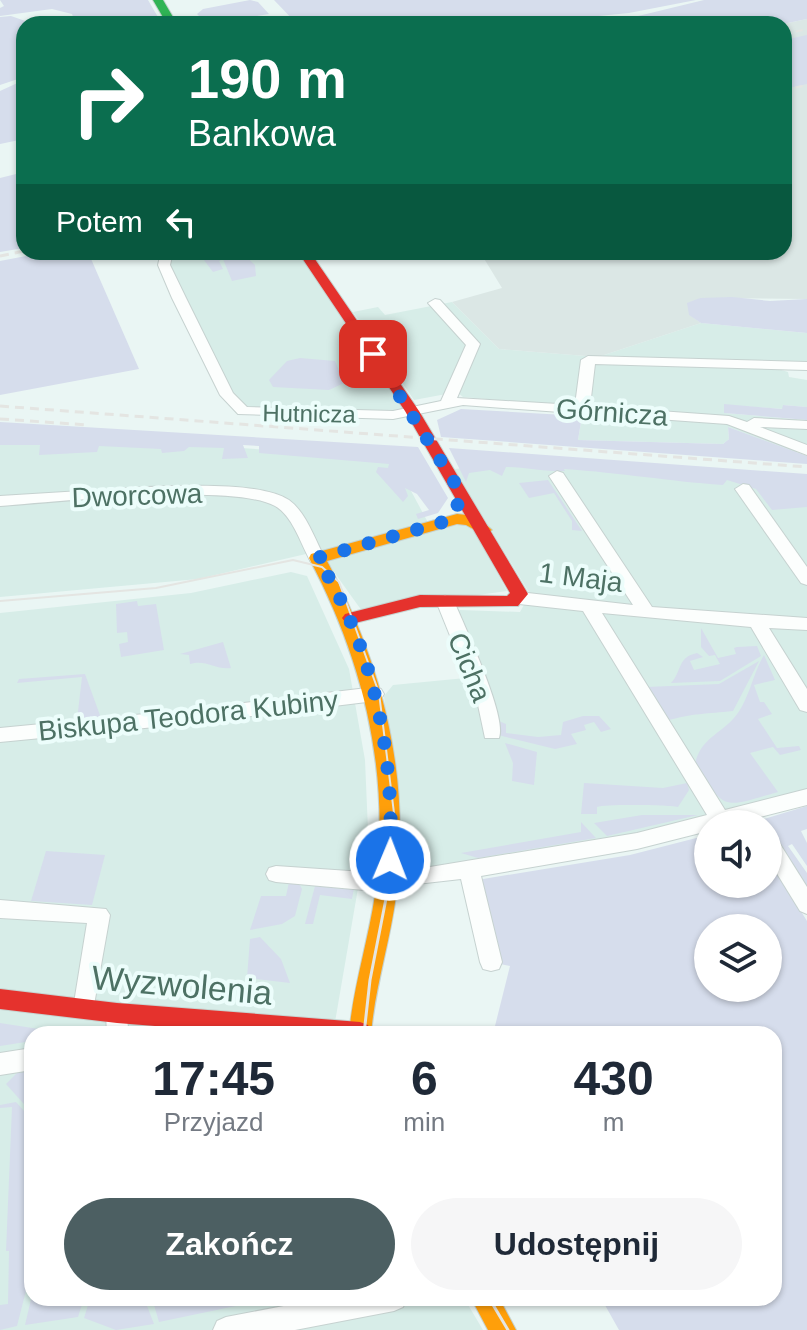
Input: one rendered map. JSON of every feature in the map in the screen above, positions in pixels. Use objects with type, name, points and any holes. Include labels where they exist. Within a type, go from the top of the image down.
[{"type":"street","name":"Hutnicza","points":[[165,260],[164,265],[179,298],[227,395],[237,407],[260,413],[345,415],[412,411]]},
{"type":"street","points":[[309,260],[412,411],[484,530],[519,598]]},
{"type":"street","points":[[435,303],[473,344],[448,402]]},
{"type":"street","points":[[582,410],[588,360],[807,366]]},
{"type":"street","name":"Górnicza","points":[[412,411],[448,402],[729,420],[771,428],[807,450]]},
{"type":"street","points":[[771,428],[807,425]]},
{"type":"street","points":[[557,476],[647,613]]},
{"type":"street","points":[[447,521],[458,508],[458,488]]},
{"type":"street","points":[[743,489],[807,579]]},
{"type":"street","name":"Dworcowa","points":[[0,501],[199,492],[275,498],[287,507],[317,558]]},
{"type":"street","points":[[361,1026],[366,980],[388,880],[390,813],[375,694],[351,618],[338,588],[317,558],[447,521],[470,520],[484,530]]},
{"type":"street","name":"1 Maja","points":[[351,618],[420,601],[512,602],[519,598],[758,624],[807,624]]},
{"type":"street","name":"Cicha","points":[[445,601],[487,705],[492,733]]},
{"type":"street","points":[[589,607],[714,810]]},
{"type":"street","points":[[758,624],[807,705]]},
{"type":"street","name":"Biskupa Teodora Kubiny","points":[[0,735],[173,719],[375,694]]},
{"type":"street","points":[[774,810],[807,797]]},
{"type":"street","points":[[276,874],[388,880],[637,841],[694,827]]},
{"type":"street","points":[[782,865],[807,905]]},
{"type":"street","points":[[469,869],[491,962]]},
{"type":"street","points":[[0,909],[99,915],[84,1009]]},
{"type":"street","name":"Wyzwolenia","points":[[0,999],[84,1009],[118,1024],[168,1026]]},
{"type":"street","points":[[0,1064],[24,1060]]},
{"type":"street","points":[[226,1330],[352,1306]]},
{"type":"street","points":[[489,1306],[503,1330]]},
{"type":"shaded area","points":[[0,0],[148,0],[157,16],[73,16],[52,9],[0,16],[0,8],[4,6]]},
{"type":"shaded area","points":[[250,0],[258,2],[269,14],[199,16],[197,14],[203,9]]},
{"type":"shaded area","points":[[274,0],[696,0],[598,16],[289,16]]},
{"type":"shaded area","points":[[704,0],[807,0],[807,19],[792,22],[792,16],[638,16]]},
{"type":"shaded area","points":[[0,17],[16,18],[16,80],[0,85]]},
{"type":"shaded area","points":[[807,19],[807,299],[700,298],[690,315],[701,323],[598,357],[499,349],[452,302],[502,288],[485,260],[792,260],[792,22]]},
{"type":"shaded area","points":[[807,35],[807,84],[792,87],[792,38]]},
{"type":"shaded area","points":[[16,84],[16,141],[0,144],[0,91]]},
{"type":"shaded area","points":[[16,174],[16,249],[0,252],[0,178]]},
{"type":"shaded area","points":[[16,258],[91,260],[139,369],[0,395],[0,261]]},
{"type":"shaded area","points":[[169,260],[303,260],[403,408],[399,412],[250,409],[236,402],[168,265]]},
{"type":"shaded area","points":[[204,260],[221,260],[223,269],[213,272]]},
{"type":"shaded area","points":[[223,260],[249,260],[255,265],[256,276],[232,281]]},
{"type":"shaded area","points":[[700,298],[770,301],[807,299],[807,333],[701,323],[689,315],[687,303]]},
{"type":"shaded area","points":[[452,302],[499,349],[598,357],[701,323],[807,333],[807,367],[775,368],[788,372],[789,377],[807,380],[807,407],[783,405],[783,409],[724,405],[725,413],[807,420],[807,452],[795,452],[728,427],[729,439],[723,444],[578,440],[582,416],[571,406],[463,397],[457,392],[414,400],[353,312],[378,307],[385,315]]},
{"type":"shaded area","points":[[300,358],[335,361],[344,383],[329,390],[273,387],[269,380],[287,361]]},
{"type":"shaded area","points":[[724,404],[782,409],[783,405],[807,407],[807,420],[724,413]]},
{"type":"shaded area","points":[[461,409],[582,416],[578,440],[723,444],[729,439],[728,427],[807,456],[807,464],[441,437],[437,420]]},
{"type":"shaded area","points":[[0,422],[418,447],[448,498],[438,513],[418,519],[416,514],[429,510],[417,494],[405,488],[408,496],[403,502],[376,472],[378,467],[388,468],[389,464],[259,453],[259,446],[243,445],[248,458],[222,459],[224,448],[189,447],[184,451],[162,453],[161,449],[99,446],[97,452],[39,455],[40,445],[0,445]]},
{"type":"shaded area","points":[[0,432],[420,460],[410,489],[432,530],[470,523],[507,591],[362,611],[319,551],[198,579],[0,597]]},
{"type":"shaded area","points":[[449,448],[807,474],[807,507],[772,510],[756,489],[727,480],[723,485],[564,469],[550,471],[506,467],[502,476],[490,470],[469,473],[466,482]]},
{"type":"shaded area","points":[[516,464],[807,485],[807,789],[739,810],[694,810],[694,823],[434,870],[401,865],[384,696],[393,685],[476,677],[457,613],[460,610],[520,612],[530,594],[454,469]]},
{"type":"shaded area","points":[[548,480],[582,531],[572,530],[572,521],[554,493],[529,498],[519,483]]},
{"type":"shaded area","points":[[291,572],[307,576],[349,669],[365,760],[368,830],[335,1022],[0,992],[0,613],[191,593]]},
{"type":"shaded area","points":[[137,601],[138,606],[156,604],[164,650],[121,657],[119,644],[128,642],[127,632],[117,633],[116,604]]},
{"type":"shaded area","points":[[701,628],[718,658],[736,654],[734,648],[737,647],[757,646],[761,656],[720,681],[671,683],[683,661],[691,655],[697,653],[703,657],[690,661],[694,670],[720,664],[715,655],[709,656],[701,647]]},
{"type":"shaded area","points":[[223,642],[231,668],[190,664],[189,655],[180,654]]},
{"type":"shaded area","points":[[764,655],[775,680],[754,685],[760,702],[764,702],[772,714],[758,719],[777,748],[799,746],[801,750],[780,755],[773,747],[750,753],[778,792],[747,801],[728,802],[713,792],[695,765],[697,756],[705,743],[739,711]]},
{"type":"shaded area","points":[[759,661],[733,711],[666,721],[646,687],[719,684]]},
{"type":"shaded area","points":[[85,674],[101,718],[77,720],[82,677],[17,683],[19,679]]},
{"type":"shaded area","points":[[583,716],[599,716],[611,729],[601,732],[594,722],[584,725],[586,730],[571,734],[577,744],[555,749],[498,735],[494,719],[506,724],[506,733],[538,737],[561,735],[563,722]]},
{"type":"shaded area","points":[[505,743],[537,752],[534,785],[512,781],[513,763]]},
{"type":"shaded area","points":[[584,783],[663,788],[687,783],[689,790],[678,807],[602,806],[597,807],[597,814],[581,814]]},
{"type":"shaded area","points":[[807,806],[807,829],[801,831],[807,843],[807,866],[792,844],[788,846],[807,873],[807,890],[782,852],[782,814]]},
{"type":"shaded area","points":[[642,815],[694,815],[607,836],[594,823]]},
{"type":"shaded area","points":[[581,822],[596,838],[478,858],[461,853],[581,832]]},
{"type":"shaded area","points":[[694,839],[694,898],[782,898],[782,881],[807,921],[807,1330],[619,1330],[606,1306],[782,1306],[782,1026],[495,1026],[510,966],[495,963],[480,884],[483,879],[630,855]]},
{"type":"shaded area","points":[[46,851],[105,855],[92,905],[31,901]]},
{"type":"shaded area","points":[[289,882],[299,883],[302,889],[295,916],[282,924],[250,930],[261,896],[286,896]]},
{"type":"shaded area","points":[[315,886],[354,888],[352,899],[320,895],[313,924],[305,924]]},
{"type":"shaded area","points":[[260,937],[281,959],[290,983],[247,978],[250,939]]},
{"type":"shaded area","points":[[0,1001],[217,1026],[24,1026],[24,1306],[469,1306],[483,1330],[0,1330]]},
{"type":"shaded area","points":[[0,1023],[24,1027],[24,1042],[0,1046]]},
{"type":"shaded area","points":[[24,1072],[24,1104],[6,1084],[17,1073]]},
{"type":"shaded area","points":[[16,1102],[24,1111],[24,1298],[17,1326],[0,1330],[0,1305],[8,1304],[9,1251],[6,1251],[12,1107],[0,1108],[0,1105]]},
{"type":"shaded area","points":[[29,1306],[81,1306],[78,1317],[25,1325]]},
{"type":"shaded area","points":[[88,1306],[147,1306],[154,1324],[116,1330],[84,1318]]},
{"type":"shaded area","points":[[154,1306],[236,1306],[159,1322]]},
{"type":"tram line","points":[[0,601],[156,588],[293,560],[322,567],[339,582],[379,693],[394,813],[392,865]]},
{"type":"tram line","points":[[365,1026],[370,980],[393,863]]},
{"type":"tram line","points":[[494,1306],[508,1330]]},
{"type":"railway","points":[[792,32],[807,29]]},
{"type":"railway","points":[[792,88],[807,85]]},
{"type":"railway","points":[[0,256],[16,253]]},
{"type":"railway","points":[[0,406],[807,467]]},
{"type":"railway","points":[[0,419],[89,425]]},
{"type":"traffic: fast","points":[[158,0],[167,16]]},
{"type":"traffic: slow","points":[[361,1026],[385,897],[390,852],[387,765],[370,679],[338,597],[317,558],[457,519],[470,520],[484,530]]},
{"type":"traffic: slow","points":[[489,1306],[503,1330]]},
{"type":"traffic: jam","points":[[309,260],[412,411],[519,594],[512,602],[420,601],[351,618]]},
{"type":"traffic: jam","points":[[0,999],[117,1013],[283,1026]]},
{"type":"route","points":[[373,354],[412,411],[458,488],[460,501],[455,515],[447,521],[317,558],[343,598],[375,694],[389,797],[390,860]]}]
